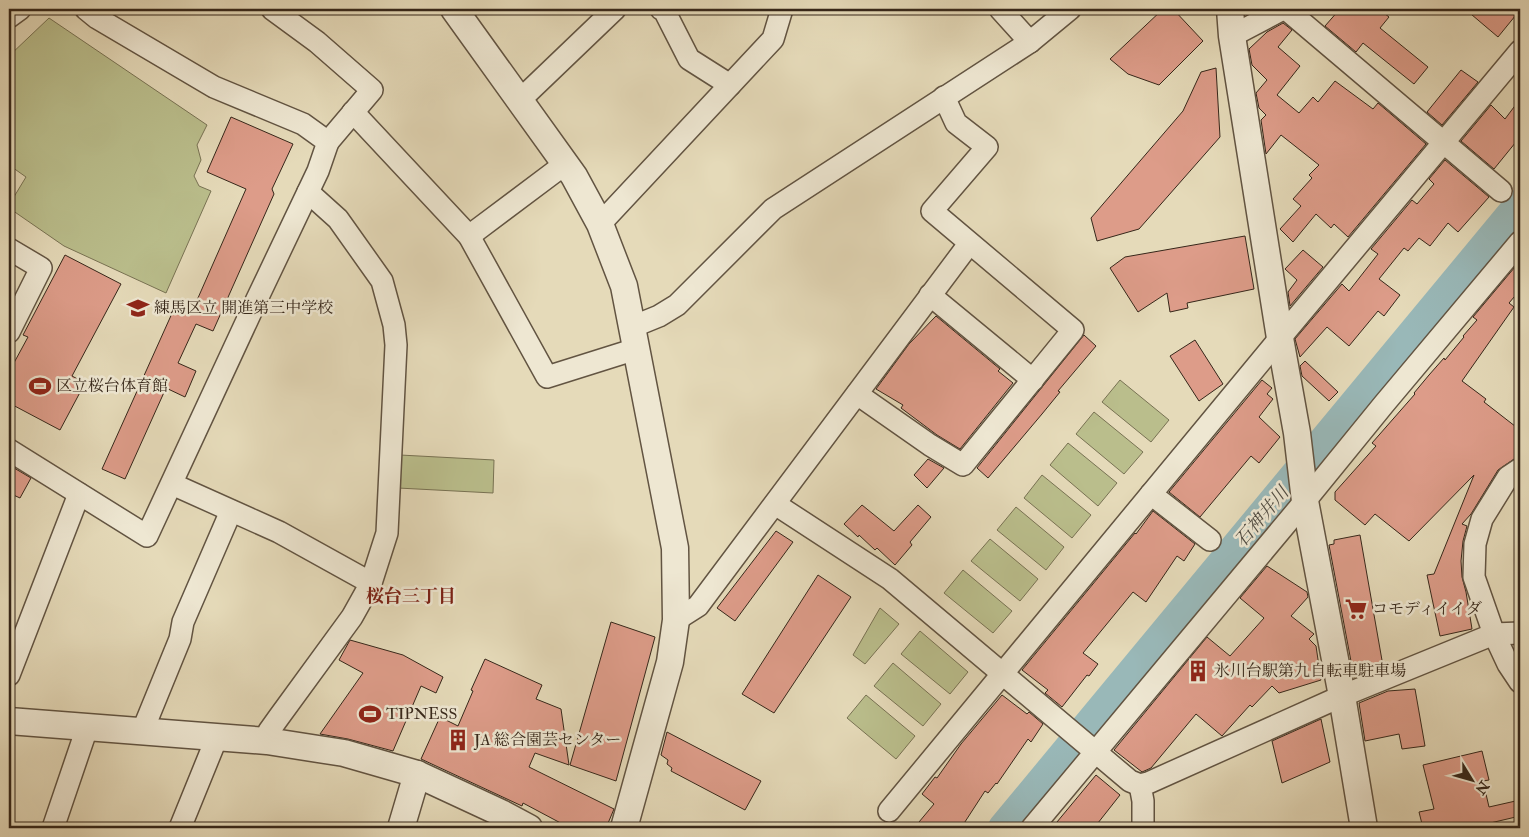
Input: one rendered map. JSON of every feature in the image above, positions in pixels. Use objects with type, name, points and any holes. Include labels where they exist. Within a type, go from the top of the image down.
[{"type":"street","points":[[86,9],[97,18],[214,87],[303,124],[328,142]]},
{"type":"street","points":[[9,450],[147,536],[318,171],[328,142],[372,90],[317,42],[272,9]]},
{"type":"street","points":[[454,9],[574,176],[600,224],[624,286],[675,548],[676,620],[670,662],[624,828]]},
{"type":"street","points":[[520,100],[615,9]]},
{"type":"street","points":[[661,9],[664,10],[689,59],[730,85]]},
{"type":"street","points":[[600,224],[773,39],[782,9]]},
{"type":"street","points":[[1000,9],[1030,42]]},
{"type":"street","points":[[353,112],[468,236],[547,377],[634,338],[659,316],[677,305],[773,209],[1030,42],[1070,9]]},
{"type":"street","points":[[1230,9],[1232,36],[1297,433],[1305,502],[1342,696],[1364,828]]},
{"type":"street","points":[[1232,36],[1285,9],[1501,191]]},
{"type":"street","points":[[889,811],[1520,51]]},
{"type":"street","points":[[857,394],[930,445],[963,465],[1073,330],[932,211],[988,147],[956,123],[944,98]]},
{"type":"street","points":[[468,236],[565,164]]},
{"type":"street","points":[[267,741],[269,731],[352,617],[371,583],[387,533],[396,346],[394,325],[382,281],[338,219],[308,192]]},
{"type":"street","points":[[1032,828],[1520,242]]},
{"type":"street","points":[[676,620],[698,606],[969,244]]},
{"type":"street","points":[[9,249],[41,268],[9,332]]},
{"type":"street","points":[[930,295],[1032,380]]},
{"type":"street","points":[[1520,469],[1508,477],[1482,519],[1475,544],[1474,577],[1494,634],[1508,664],[1520,682]]},
{"type":"street","points":[[172,484],[279,532],[371,583]]},
{"type":"street","points":[[9,675],[79,494]]},
{"type":"street","points":[[1152,494],[1210,540]]},
{"type":"street","points":[[775,504],[890,579],[1130,781],[1140,785],[1342,696],[1494,634],[1520,633]]},
{"type":"street","points":[[142,732],[180,639],[184,622],[231,511]]},
{"type":"street","points":[[9,721],[267,741],[344,753],[417,774],[498,821],[529,828]]},
{"type":"street","points":[[52,828],[88,728]]},
{"type":"street","points":[[180,828],[217,737]]},
{"type":"street","points":[[401,828],[417,774]]},
{"type":"street","points":[[1140,785],[1143,801],[1142,828]]},
{"type":"green space","points":[[49,18],[207,125],[197,145],[201,160],[194,176],[199,186],[211,191],[166,293],[64,246],[9,208],[26,177],[9,165],[9,56]]},
{"type":"green space","points":[[1120,380],[1169,420],[1151,442],[1102,402]]},
{"type":"green space","points":[[1094,412],[1143,452],[1124,474],[1076,434]]},
{"type":"green space","points":[[1068,443],[1117,483],[1098,506],[1050,465]]},
{"type":"green space","points":[[400,455],[494,460],[493,493],[398,488]]},
{"type":"green space","points":[[1042,475],[1091,515],[1072,538],[1024,498]]},
{"type":"green space","points":[[1016,507],[1064,547],[1046,570],[997,530]]},
{"type":"green space","points":[[990,539],[1038,579],[1020,601],[971,561]]},
{"type":"green space","points":[[963,570],[1012,611],[993,633],[944,593]]},
{"type":"green space","points":[[880,608],[899,624],[865,664],[853,655]]},
{"type":"green space","points":[[920,631],[968,672],[950,694],[901,654]]},
{"type":"green space","points":[[893,663],[941,704],[923,726],[874,686]]},
{"type":"green space","points":[[866,695],[915,736],[896,759],[847,718]]},
{"type":"building","points":[[1163,9],[1173,9],[1203,41],[1159,85],[1128,74],[1110,59]]},
{"type":"building","points":[[1349,9],[1379,9],[1389,17],[1380,28],[1428,67],[1414,84],[1363,43],[1356,52],[1325,26],[1339,10],[1345,14]]},
{"type":"building","points":[[1465,9],[1520,9],[1520,10],[1498,37]]},
{"type":"building","points":[[1283,23],[1292,30],[1278,47],[1300,66],[1277,95],[1299,113],[1313,97],[1318,102],[1335,81],[1373,109],[1378,103],[1426,144],[1348,237],[1334,224],[1331,228],[1316,214],[1293,242],[1280,229],[1301,206],[1293,199],[1312,178],[1309,175],[1319,165],[1281,135],[1266,154],[1261,120],[1266,115],[1259,108],[1256,93],[1267,80],[1252,65],[1249,49],[1267,32]]},
{"type":"building","points":[[1216,68],[1220,137],[1139,229],[1097,241],[1091,218],[1183,111],[1201,72]]},
{"type":"building","points":[[1461,70],[1478,82],[1442,125],[1427,112]]},
{"type":"building","points":[[1520,99],[1520,137],[1494,169],[1461,141],[1491,105],[1505,119]]},
{"type":"building","points":[[231,117],[293,144],[272,189],[274,194],[213,331],[196,324],[178,363],[196,371],[185,397],[166,388],[125,479],[102,469],[178,300],[194,307],[246,189],[207,172]]},
{"type":"building","points":[[1445,160],[1489,197],[1458,232],[1448,223],[1430,246],[1419,238],[1408,251],[1404,248],[1379,279],[1400,295],[1384,316],[1378,311],[1349,346],[1327,327],[1300,357],[1295,339],[1342,284],[1349,291],[1378,254],[1371,249],[1412,200],[1417,204],[1434,184],[1429,179]]},
{"type":"building","points":[[1245,236],[1254,289],[1187,303],[1188,308],[1170,312],[1167,293],[1138,312],[1110,268],[1125,257]]},
{"type":"building","points":[[1303,250],[1323,267],[1290,306],[1288,292],[1297,280],[1285,269]]},
{"type":"building","points":[[65,255],[121,284],[72,376],[85,383],[60,430],[9,403],[9,372],[28,337],[23,335]]},
{"type":"building","points":[[1520,261],[1520,290],[1509,303],[1514,307],[1462,381],[1486,399],[1484,402],[1520,430],[1520,455],[1498,470],[1471,514],[1462,524],[1467,526],[1461,561],[1462,577],[1472,629],[1440,636],[1427,575],[1434,574],[1474,475],[1409,541],[1375,514],[1365,525],[1335,500],[1335,492],[1376,446],[1372,443],[1429,375],[1444,358],[1445,360],[1464,337],[1477,320],[1473,317]]},
{"type":"building","points":[[936,316],[1000,369],[998,371],[1013,383],[960,449],[937,435],[901,408],[903,405],[876,389],[909,344]]},
{"type":"building","points":[[1084,335],[1096,346],[988,478],[977,468]]},
{"type":"building","points":[[1195,340],[1223,384],[1199,401],[1170,356]]},
{"type":"building","points":[[1305,361],[1338,392],[1329,401],[1302,376],[1300,366]]},
{"type":"building","points":[[1262,380],[1272,388],[1267,394],[1273,399],[1259,417],[1280,437],[1259,463],[1251,456],[1200,517],[1169,492]]},
{"type":"building","points":[[928,459],[944,468],[927,488],[914,475]]},
{"type":"building","points":[[9,465],[31,478],[20,498],[9,493]]},
{"type":"building","points":[[862,505],[894,531],[918,505],[931,517],[910,542],[912,545],[895,565],[877,548],[875,550],[844,524]]},
{"type":"building","points":[[1153,511],[1195,544],[1184,561],[1177,556],[1146,602],[1133,592],[1083,653],[1098,664],[1062,707],[1045,693],[1048,690],[1022,670],[1136,534]]},
{"type":"building","points":[[776,531],[793,542],[735,621],[717,608]]},
{"type":"building","points":[[1360,535],[1383,666],[1354,677],[1329,545],[1334,544],[1334,540]]},
{"type":"building","points":[[1267,566],[1307,592],[1308,597],[1291,616],[1314,634],[1309,639],[1316,646],[1321,680],[1279,693],[1272,686],[1252,707],[1250,705],[1222,736],[1196,714],[1151,768],[1142,772],[1114,750],[1207,637],[1230,656],[1264,618],[1240,598]]},
{"type":"building","points":[[818,575],[851,597],[774,713],[742,694]]},
{"type":"building","points":[[611,622],[655,637],[616,781],[570,765]]},
{"type":"building","points":[[350,640],[403,655],[443,677],[436,693],[421,686],[393,751],[320,734],[363,673],[339,660]]},
{"type":"building","points":[[485,659],[542,685],[536,699],[561,709],[569,765],[535,753],[529,767],[614,809],[606,828],[570,828],[523,803],[522,806],[421,759],[440,717],[458,726]]},
{"type":"building","points":[[1415,689],[1425,746],[1402,749],[1399,734],[1365,741],[1359,703],[1388,691]]},
{"type":"building","points":[[1002,695],[1027,714],[1029,712],[1043,724],[1031,742],[1028,739],[997,784],[988,793],[985,791],[961,828],[914,828],[934,804],[922,794],[935,777],[937,778],[961,744]]},
{"type":"building","points":[[1321,719],[1330,762],[1282,783],[1272,741]]},
{"type":"building","points":[[667,732],[761,781],[745,810],[671,771],[672,768],[667,764],[668,760],[661,755]]},
{"type":"building","points":[[1482,751],[1489,780],[1483,781],[1489,807],[1520,800],[1520,816],[1469,828],[1423,828],[1419,812],[1434,809],[1423,765]]},
{"type":"building","points":[[1096,775],[1120,795],[1094,828],[1052,828]]},
{"type":"waterway","name":"石神井川","points":[[1004,828],[1520,205]]},
{"type":"place","name":"練馬区立 開進第三中学校","points":[[138,308]]},
{"type":"place","name":"区立桜台体育館","points":[[40,386]]},
{"type":"place","name":"コモディイイダ","points":[[1356,609]]},
{"type":"place","name":"氷川台駅第九自転車駐車場","points":[[1198,671]]},
{"type":"place","name":"TIPNESS","points":[[370,714]]},
{"type":"place","name":"JA 総合園芸センター","points":[[458,740]]},
{"type":"district","name":"桜台三丁目","points":[[411,596]]}]
